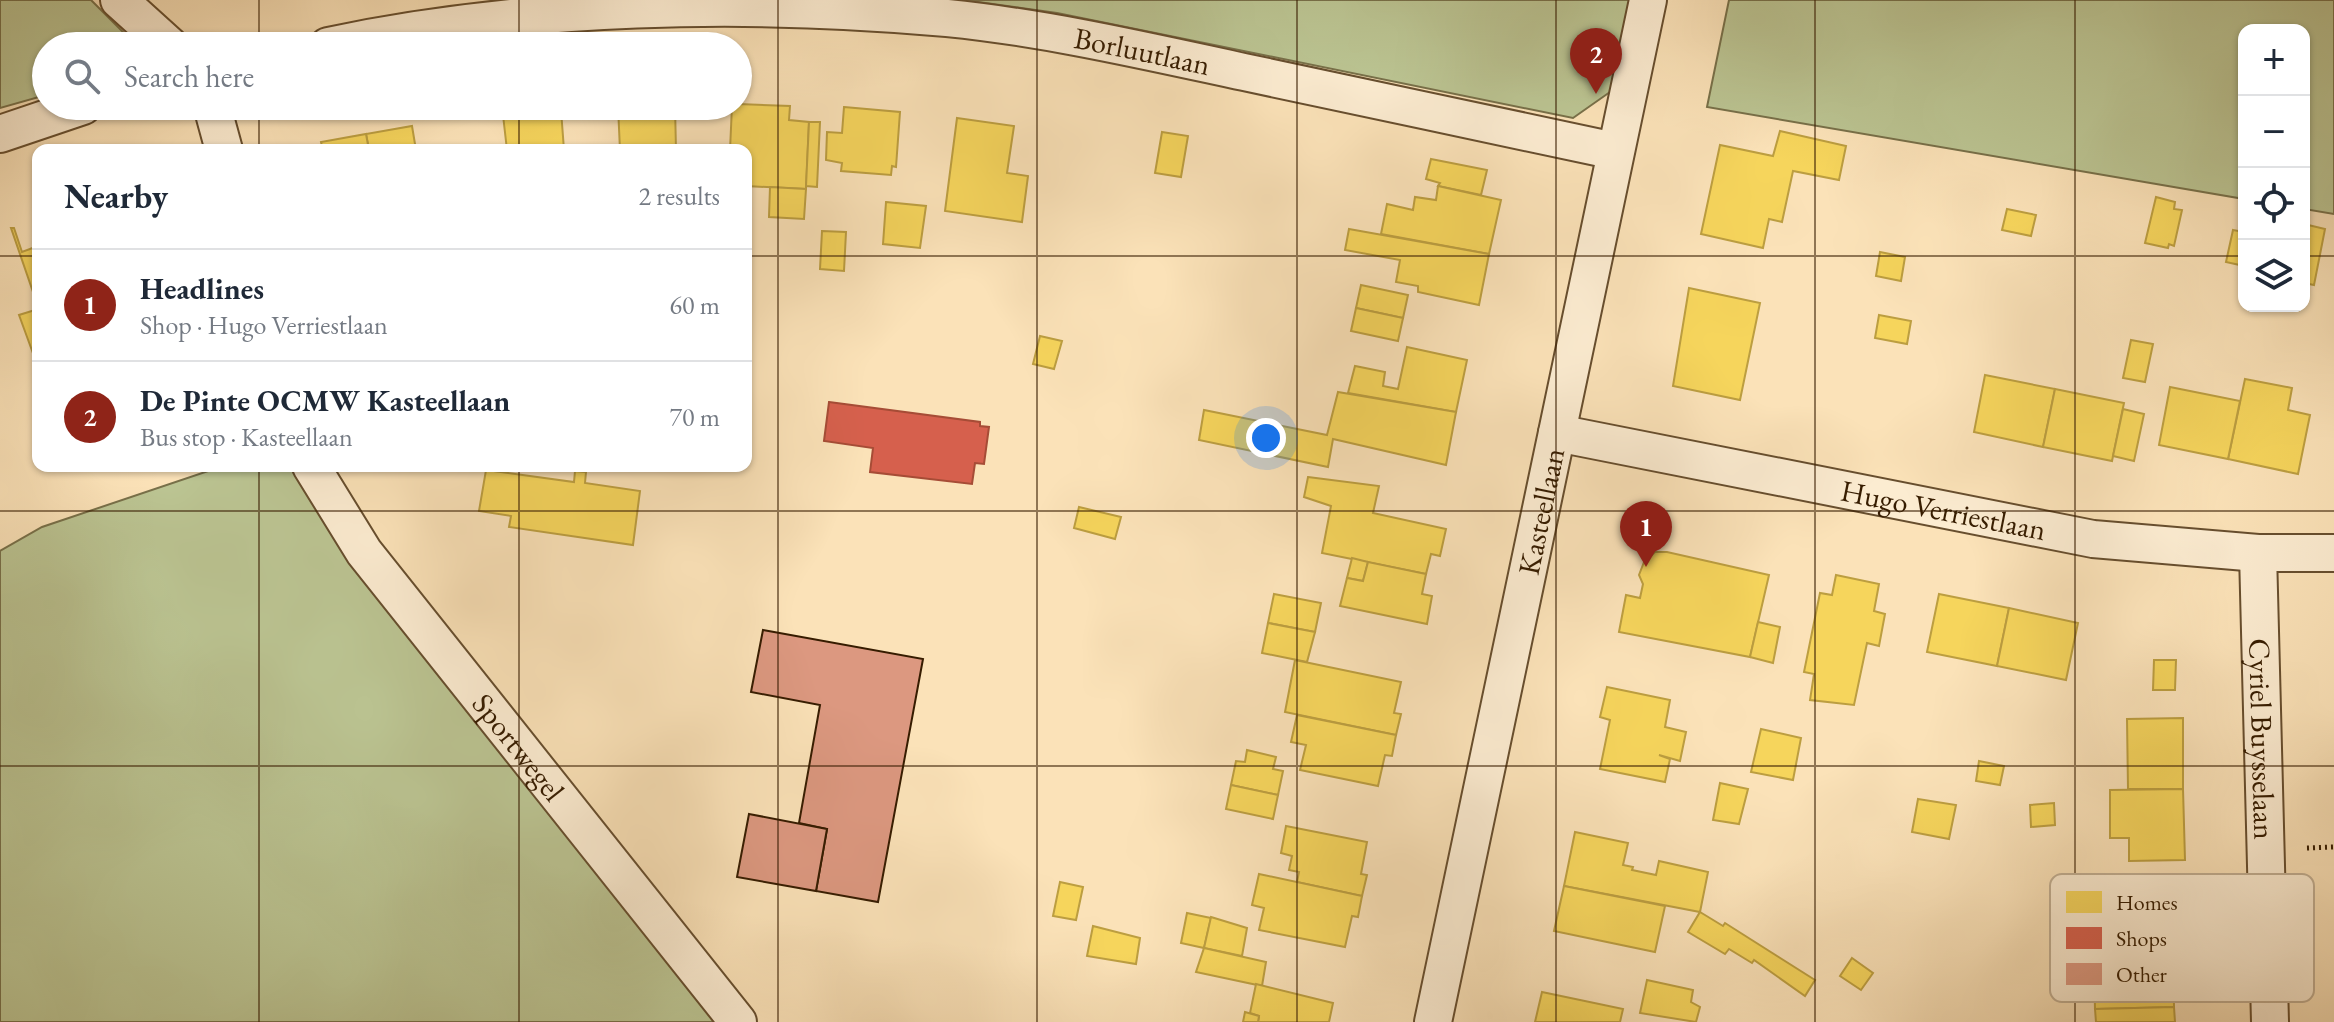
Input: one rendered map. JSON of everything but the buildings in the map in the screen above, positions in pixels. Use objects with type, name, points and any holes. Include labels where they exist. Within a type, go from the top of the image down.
[{"type":"street","points":[[119,0],[154,32]]},
{"type":"street","name":"Kasteellaan","points":[[1433,1022],[1648,0]]},
{"type":"street","name":"Borluutlaan","points":[[395,32],[585,11],[775,9],[948,18],[1105,42],[1615,151]]},
{"type":"street","points":[[0,134],[42,120]]},
{"type":"street","points":[[216,120],[222,144]]},
{"type":"street","name":"Hugo Verriestlaan","points":[[1557,433],[2093,539],[2258,553],[2334,553]]},
{"type":"street","name":"Sportwegel","points":[[315,472],[364,552],[738,1022]]},
{"type":"street","name":"Cyriel Buysselaan","points":[[2258,553],[2266,874]]},
{"type":"street","name":"Cyriel Buysselaan","points":[[2269,1002],[2270,1022]]},
{"type":"green space","points":[[0,0],[91,0],[123,32],[32,32],[32,99],[0,108]]},
{"type":"green space","points":[[964,0],[1630,0],[1610,92],[1573,118],[1057,13]]},
{"type":"green space","points":[[1729,0],[2334,0],[2334,214],[2310,210],[2310,24],[2238,24],[2238,198],[1707,107]]},
{"type":"green space","points":[[205,472],[298,472],[716,1022],[0,1022],[0,551],[42,527]]},
{"type":"place","name":"De Pinte OCMW Kasteellaan","points":[[1596,94]]},
{"type":"place","name":"Headlines","points":[[1646,567]]}]
